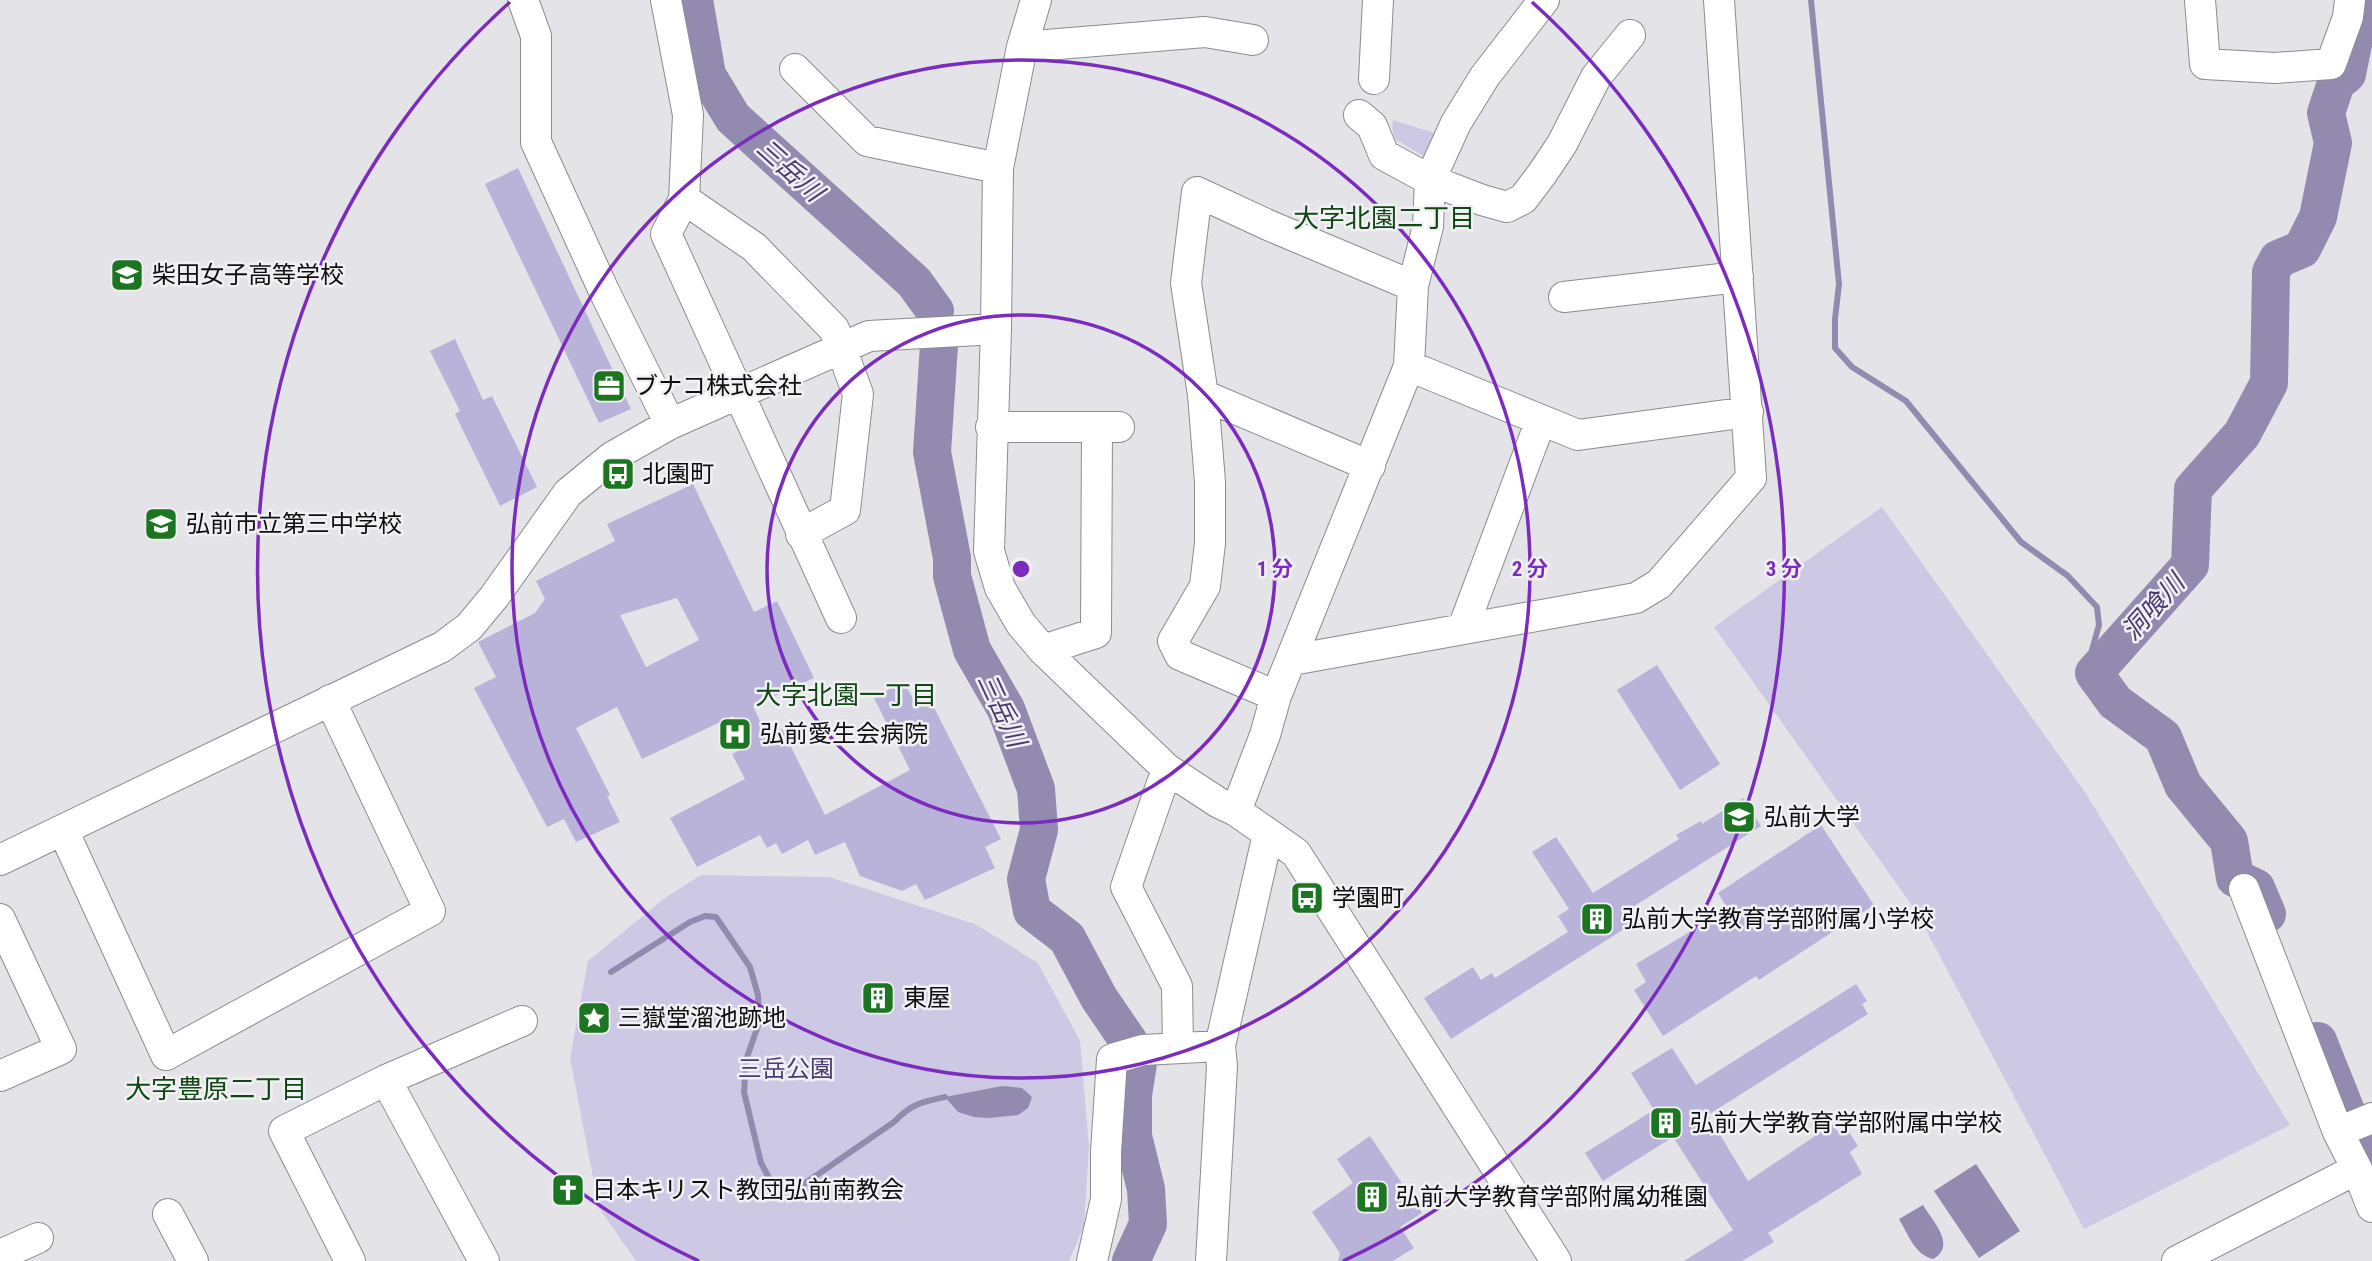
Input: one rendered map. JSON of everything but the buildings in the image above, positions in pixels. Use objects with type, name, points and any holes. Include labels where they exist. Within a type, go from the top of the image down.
[{"type":"street","points":[[523,0],[536,36],[537,142],[604,291],[670,424]]},
{"type":"street","points":[[666,0],[688,115],[684,200],[666,234],[841,618]]},
{"type":"street","points":[[1036,0],[1022,47],[998,168],[989,551],[1000,589],[1021,624],[1043,650],[1167,769],[1236,811],[1296,853],[1556,1261]]},
{"type":"street","points":[[1374,79],[1378,0]]},
{"type":"street","points":[[1236,811],[1265,735],[1276,696],[1409,366],[1413,286],[1428,226],[1430,180],[1455,123],[1485,76],[1544,0]]},
{"type":"street","points":[[1292,660],[1636,598],[1659,584],[1751,478],[1719,0]]},
{"type":"street","points":[[2200,0],[2204,64],[2275,68],[2331,64],[2348,17],[2350,0]]},
{"type":"street","points":[[1022,47],[1205,32],[1253,40]]},
{"type":"street","points":[[1359,115],[1372,126],[1384,155],[1430,180],[1498,206],[1507,206],[1523,199],[1562,144],[1596,77],[1630,35]]},
{"type":"street","points":[[795,69],[867,141],[998,168]]},
{"type":"street","points":[[1276,696],[1181,655],[1173,641],[1205,586],[1210,543],[1210,482],[1203,395],[1186,283],[1196,192],[1413,286]]},
{"type":"street","points":[[684,200],[754,247],[834,329],[858,394],[845,510],[801,534]]},
{"type":"street","points":[[1564,297],[1738,277]]},
{"type":"street","points":[[0,860],[442,647],[469,627],[494,597],[568,493],[612,457],[670,424],[869,336],[996,328]]},
{"type":"street","points":[[1409,366],[1578,435],[1748,412]]},
{"type":"street","points":[[1203,395],[1370,466]]},
{"type":"street","points":[[1463,628],[1541,420]]},
{"type":"street","points":[[991,428],[1108,428],[1096,633],[1043,650]]},
{"type":"street","points":[[63,830],[166,1055],[430,911],[330,701]]},
{"type":"street","points":[[1167,769],[1126,887],[1177,986],[1178,1048]]},
{"type":"street","points":[[1211,1261],[1222,1066],[1220,1046],[1268,834]]},
{"type":"street","points":[[2244,889],[2353,1126],[2357,1169],[2372,1207]]},
{"type":"street","points":[[0,919],[61,1049],[0,1076]]},
{"type":"street","points":[[350,1261],[284,1131],[386,1080],[522,1021]]},
{"type":"street","points":[[1092,1261],[1106,1199],[1105,1152],[1112,1059],[1143,1050],[1220,1046]]},
{"type":"street","points":[[386,1080],[484,1261]]},
{"type":"street","points":[[2177,1261],[2357,1169]]},
{"type":"street","points":[[168,1214],[193,1261]]},
{"type":"street","points":[[0,1255],[38,1238]]},
{"type":"green space","points":[[1393,120],[1438,134],[1425,157],[1395,139]]},
{"type":"green space","points":[[1882,507],[2085,792],[2290,1125],[2084,1229],[1916,911],[1714,627]]},
{"type":"green space","name":"三岳公園","points":[[701,875],[829,877],[975,924],[1038,963],[1080,1041],[1089,1147],[1084,1226],[1069,1261],[636,1261],[599,1208],[570,1058],[588,961],[665,898]]},
{"type":"shaded area","points":[[1002,1086],[1022,1088],[1032,1097],[1028,1108],[1018,1115],[974,1117],[958,1112],[945,1097]]},
{"type":"shaded area","points":[[1976,1164],[2020,1231],[1979,1258],[1934,1191]]},
{"type":"shaded area","points":[[1923,1205],[1943,1240],[1940,1253],[1933,1259],[1917,1249],[1899,1219]]},
{"type":"waterway","name":"三岳川","points":[[694,0],[707,75],[733,118],[914,282],[935,311]]},
{"type":"waterway","points":[[1811,0],[1839,284],[1835,348],[1852,367],[1906,401],[2021,542],[2068,576],[2097,607],[2099,625],[2090,657],[2094,673]]},
{"type":"waterway","name":"洞喰川","points":[[2267,914],[2256,888],[2235,878],[2229,841],[2183,785],[2163,737],[2115,702],[2094,673],[2190,565],[2193,489],[2242,434],[2269,383],[2271,272],[2278,259],[2302,249],[2318,217],[2333,143],[2326,113],[2336,83],[2347,74],[2362,0]]},
{"type":"waterway","name":"三岳川","points":[[939,345],[932,452],[952,558],[952,576],[972,650],[1006,709],[1036,789],[1039,830],[1026,879],[1032,911],[1067,938],[1099,998],[1129,1042]]},
{"type":"waterway","points":[[611,972],[690,922],[705,916],[716,917],[750,967],[758,995],[759,1023],[746,1060],[744,1092],[761,1163],[769,1178],[788,1186],[801,1186],[894,1122],[911,1107],[945,1097]]},
{"type":"waterway","name":"洞喰川","points":[[2318,1041],[2366,1161]]},
{"type":"waterway","name":"三岳川","points":[[1131,1261],[1148,1224],[1146,1189],[1133,1136],[1133,1095],[1138,1063]]},
{"type":"place","name":"柴田女子高等学校","points":[[127,275]]},
{"type":"place","name":"ブナコ株式会社","points":[[609,386]]},
{"type":"place","name":"北園町","points":[[618,474]]},
{"type":"place","name":"弘前市立第三中学校","points":[[161,524]]},
{"type":"place","name":"弘前愛生会病院","points":[[735,734]]},
{"type":"place","name":"弘前大学","points":[[1739,817]]},
{"type":"place","name":"学園町","points":[[1307,898]]},
{"type":"place","name":"弘前大学教育学部附属小学校","points":[[1597,919]]},
{"type":"place","name":"東屋","points":[[878,998]]},
{"type":"place","name":"三嶽堂溜池跡地","points":[[594,1018]]},
{"type":"place","name":"弘前大学教育学部附属中学校","points":[[1666,1123]]},
{"type":"place","name":"日本キリスト教団弘前南教会","points":[[568,1190]]},
{"type":"place","name":"弘前大学教育学部附属幼稚園","points":[[1372,1197]]},
{"type":"district","name":"大字北園二丁目","points":[[1384,218]]},
{"type":"district","name":"大字北園一丁目","points":[[846,695]]},
{"type":"district","name":"大字豊原二丁目","points":[[216,1089]]}]
